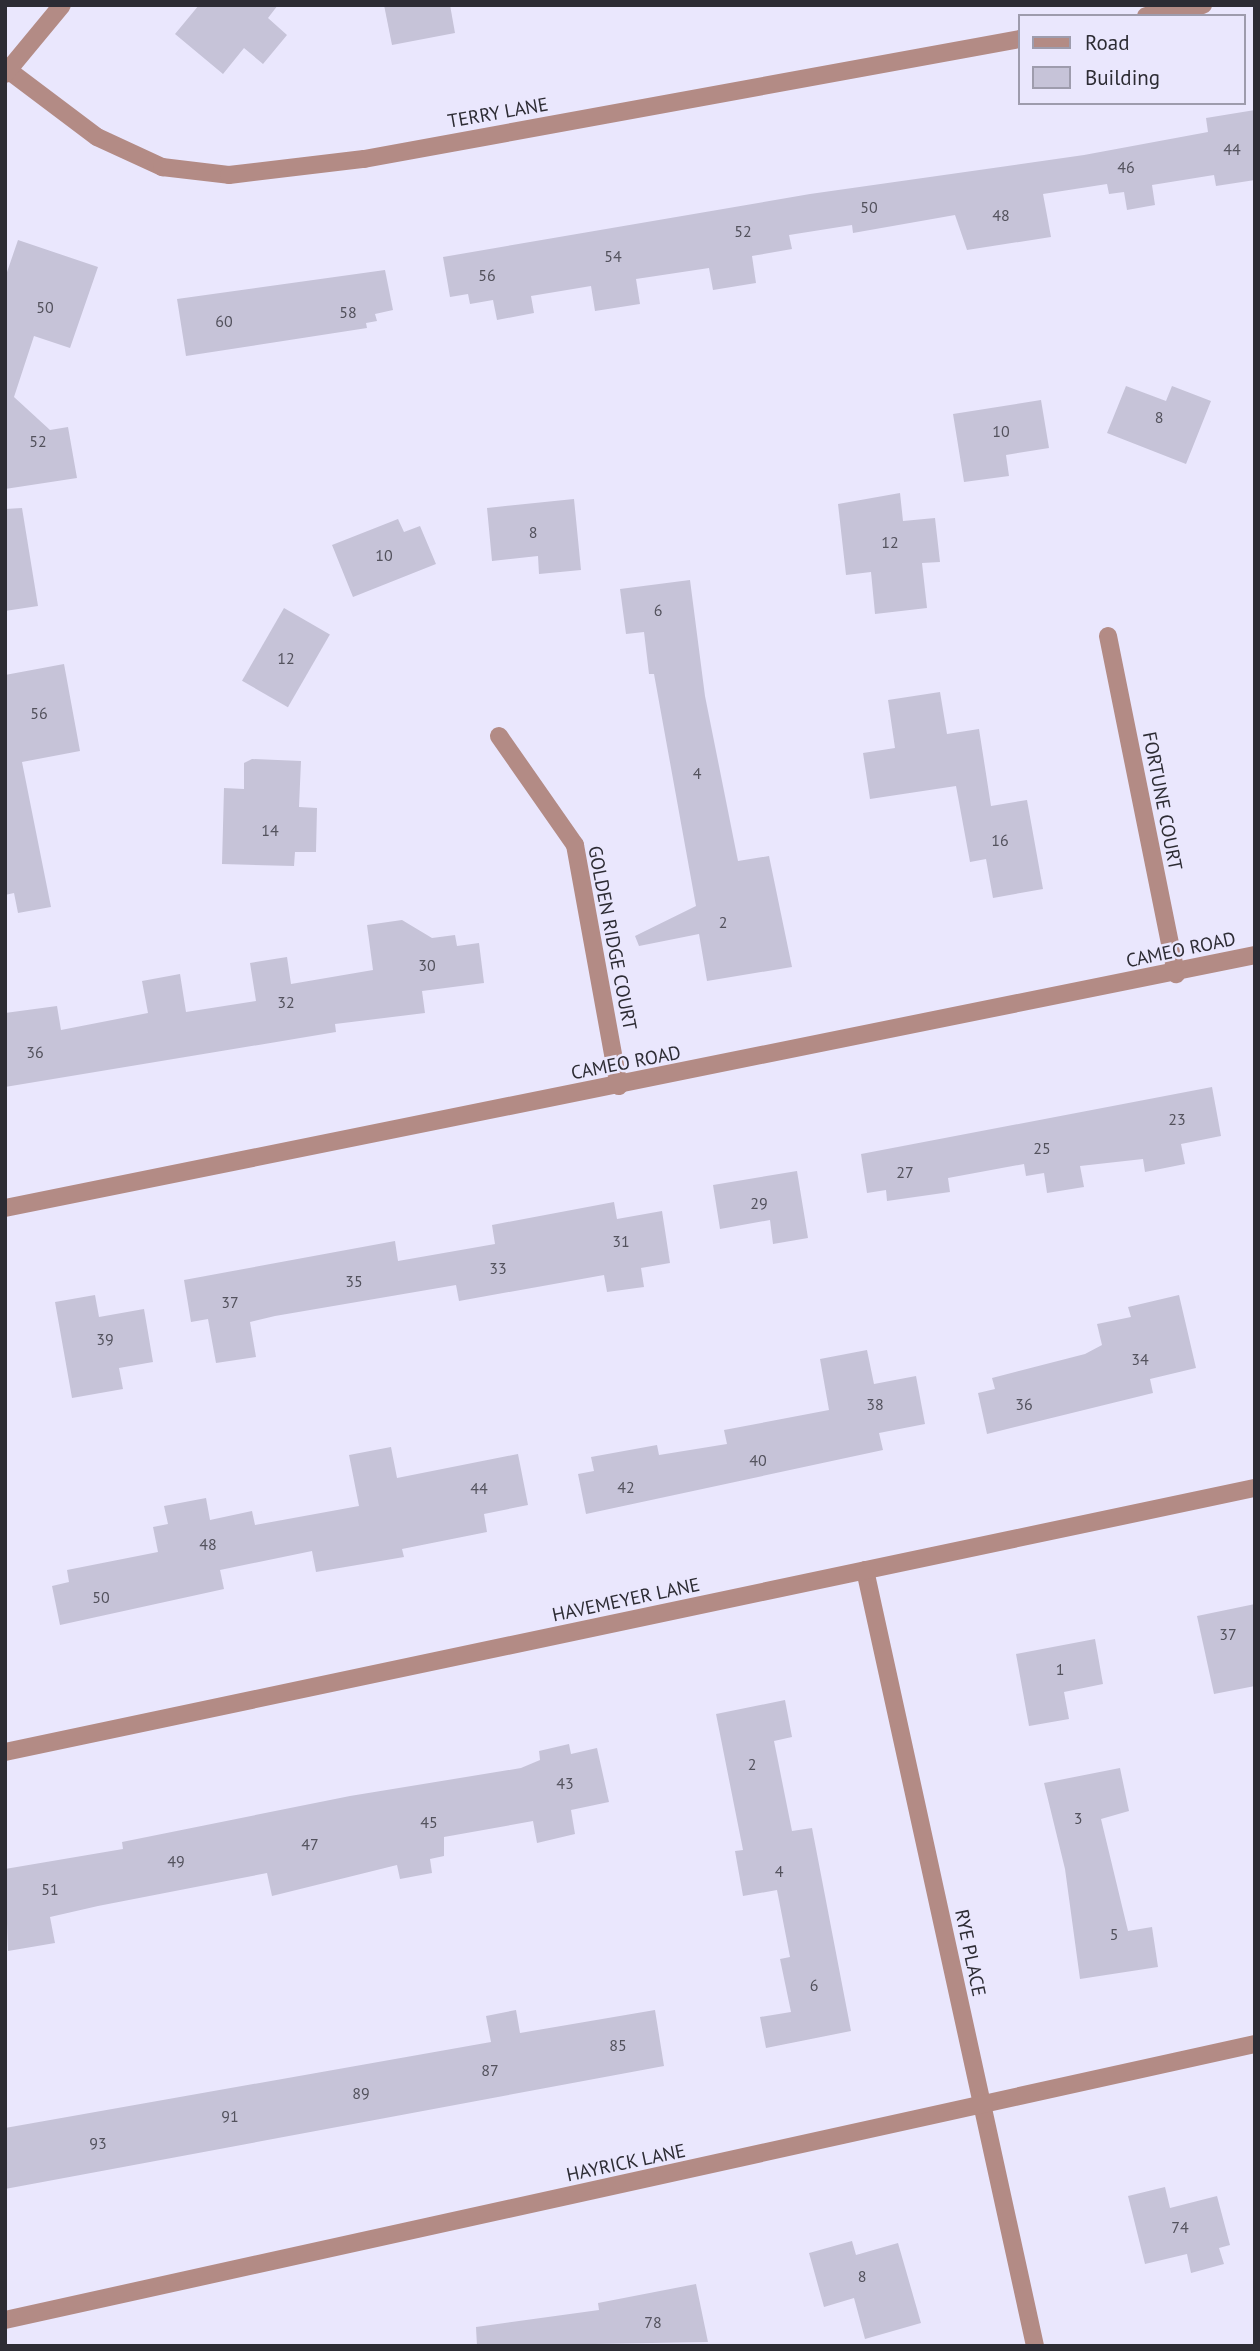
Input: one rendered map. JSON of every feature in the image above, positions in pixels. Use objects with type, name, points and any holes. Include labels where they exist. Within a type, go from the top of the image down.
[{"type":"street","points":[[7,72],[62,5]]},
{"type":"street","points":[[1156,14],[1203,5]]},
{"type":"street","name":"TERRY LANE","points":[[7,72],[97,137],[162,167],[229,175],[365,159],[1018,39]]},
{"type":"street","name":"FORTUNE COURT","points":[[1108,636],[1175,974]]},
{"type":"street","name":"GOLDEN RIDGE COURT","points":[[499,736],[575,845],[619,1086]]},
{"type":"street","name":"CAMEO ROAD","points":[[5,1208],[1175,974],[1255,955]]},
{"type":"street","name":"HAVEMEYER LANE","points":[[5,1752],[1255,1488]]},
{"type":"street","name":"RYE PLACE","points":[[865,1570],[1035,2346]]},
{"type":"street","name":"HAYRICK LANE","points":[[5,2320],[982,2107],[1255,2044]]},
{"type":"building","points":[[199,5],[278,5],[268,18],[287,35],[263,64],[244,48],[223,74],[175,34]]},
{"type":"building","points":[[384,5],[450,5],[455,33],[392,45]]},
{"type":"building","points":[[1255,110],[1255,180],[1216,186],[1214,175],[1152,185],[1155,205],[1127,210],[1124,192],[1109,194],[1107,184],[1043,194],[1051,237],[967,250],[955,215],[853,233],[852,225],[789,235],[792,249],[752,256],[756,283],[713,290],[709,268],[636,279],[640,304],[595,311],[591,286],[531,296],[534,313],[497,320],[493,300],[470,304],[468,294],[450,297],[443,257],[810,194],[1084,155],[1208,132],[1206,118]]},
{"type":"building","points":[[18,240],[98,267],[70,348],[34,336],[14,397],[50,430],[68,427],[77,478],[5,489],[5,278]]},
{"type":"building","points":[[385,270],[393,310],[375,314],[377,321],[366,323],[367,328],[186,356],[177,299]]},
{"type":"building","points":[[1126,386],[1166,401],[1172,386],[1211,401],[1186,464],[1107,433]]},
{"type":"building","points":[[1041,400],[1049,448],[1006,455],[1009,476],[964,482],[953,414]]},
{"type":"building","points":[[900,493],[903,521],[935,518],[940,562],[922,563],[927,608],[875,614],[871,572],[846,575],[838,504]]},
{"type":"building","points":[[574,499],[581,570],[539,574],[538,556],[492,561],[487,508]]},
{"type":"building","points":[[22,508],[38,606],[5,611],[5,509]]},
{"type":"building","points":[[398,519],[404,532],[420,526],[436,564],[353,597],[332,545]]},
{"type":"building","points":[[690,580],[705,696],[738,861],[769,856],[792,967],[707,981],[699,934],[639,946],[635,936],[696,906],[654,674],[649,674],[644,632],[626,634],[620,589]]},
{"type":"building","points":[[284,608],[330,634],[288,707],[242,681]]},
{"type":"building","points":[[64,664],[80,751],[22,762],[51,907],[18,913],[14,893],[5,895],[5,675]]},
{"type":"building","points":[[940,692],[947,734],[979,729],[991,806],[1027,800],[1043,889],[993,898],[986,859],[970,862],[956,786],[870,799],[863,753],[895,748],[888,700]]},
{"type":"building","points":[[252,759],[301,761],[299,807],[317,808],[316,852],[295,852],[294,866],[222,864],[224,788],[244,789],[244,763]]},
{"type":"building","points":[[402,920],[432,938],[455,935],[457,946],[479,943],[484,983],[422,991],[425,1013],[335,1024],[336,1032],[5,1087],[5,1013],[57,1006],[61,1030],[148,1013],[142,981],[180,974],[186,1012],[256,1001],[250,963],[287,957],[291,984],[373,970],[367,925]]},
{"type":"building","points":[[1212,1087],[1221,1136],[1181,1144],[1185,1164],[1145,1172],[1143,1159],[1080,1166],[1084,1187],[1047,1193],[1044,1173],[1026,1176],[1024,1164],[948,1178],[950,1192],[887,1201],[886,1190],[867,1193],[861,1154]]},
{"type":"building","points":[[797,1171],[808,1238],[773,1244],[770,1220],[720,1229],[713,1185]]},
{"type":"building","points":[[614,1202],[617,1219],[662,1211],[670,1263],[641,1268],[644,1287],[607,1292],[604,1275],[459,1301],[456,1285],[275,1316],[250,1322],[256,1357],[216,1363],[208,1319],[191,1322],[184,1280],[395,1241],[398,1261],[495,1244],[492,1225]]},
{"type":"building","points":[[95,1295],[99,1317],[144,1309],[153,1362],[119,1368],[123,1389],[72,1398],[55,1302]]},
{"type":"building","points":[[1179,1295],[1196,1368],[1150,1379],[1153,1393],[987,1434],[978,1393],[995,1389],[992,1378],[1085,1354],[1102,1345],[1097,1324],[1131,1317],[1128,1307]]},
{"type":"building","points":[[867,1350],[874,1384],[916,1376],[925,1424],[879,1433],[883,1450],[586,1514],[578,1474],[594,1471],[591,1457],[657,1445],[659,1455],[727,1444],[724,1430],[829,1410],[820,1359]]},
{"type":"building","points":[[391,1447],[397,1478],[518,1454],[528,1505],[484,1514],[487,1532],[402,1549],[404,1557],[316,1572],[312,1551],[220,1570],[224,1589],[60,1625],[52,1586],[69,1582],[67,1570],[158,1552],[153,1527],[168,1524],[164,1506],[206,1498],[210,1520],[252,1511],[255,1525],[359,1506],[349,1455]]},
{"type":"building","points":[[1255,1604],[1255,1686],[1214,1694],[1197,1616]]},
{"type":"building","points":[[1095,1639],[1103,1684],[1064,1692],[1069,1719],[1029,1726],[1016,1654]]},
{"type":"building","points":[[785,1700],[792,1737],[774,1741],[792,1831],[812,1828],[851,2031],[766,2048],[760,2017],[791,2012],[780,1959],[790,1957],[777,1890],[743,1896],[735,1851],[743,1850],[716,1714]]},
{"type":"building","points":[[569,1744],[571,1754],[597,1748],[609,1802],[571,1810],[575,1834],[537,1843],[533,1821],[444,1837],[444,1856],[430,1859],[432,1873],[400,1879],[397,1865],[272,1896],[267,1873],[98,1906],[50,1917],[55,1943],[8,1951],[5,1869],[123,1849],[122,1842],[350,1796],[521,1768],[540,1760],[539,1751]]},
{"type":"building","points":[[1120,1768],[1129,1811],[1101,1819],[1128,1931],[1152,1927],[1158,1967],[1080,1979],[1065,1869],[1044,1783]]},
{"type":"building","points":[[516,2010],[520,2033],[655,2010],[664,2066],[5,2189],[5,2128],[491,2042],[486,2016]]},
{"type":"building","points":[[1165,2187],[1170,2208],[1217,2196],[1230,2245],[1219,2248],[1224,2264],[1191,2273],[1187,2254],[1145,2264],[1128,2196]]},
{"type":"building","points":[[852,2241],[856,2255],[898,2243],[921,2323],[865,2339],[854,2298],[824,2307],[809,2253]]},
{"type":"building","points":[[696,2284],[708,2342],[477,2346],[476,2327],[599,2310],[598,2303]]}]
